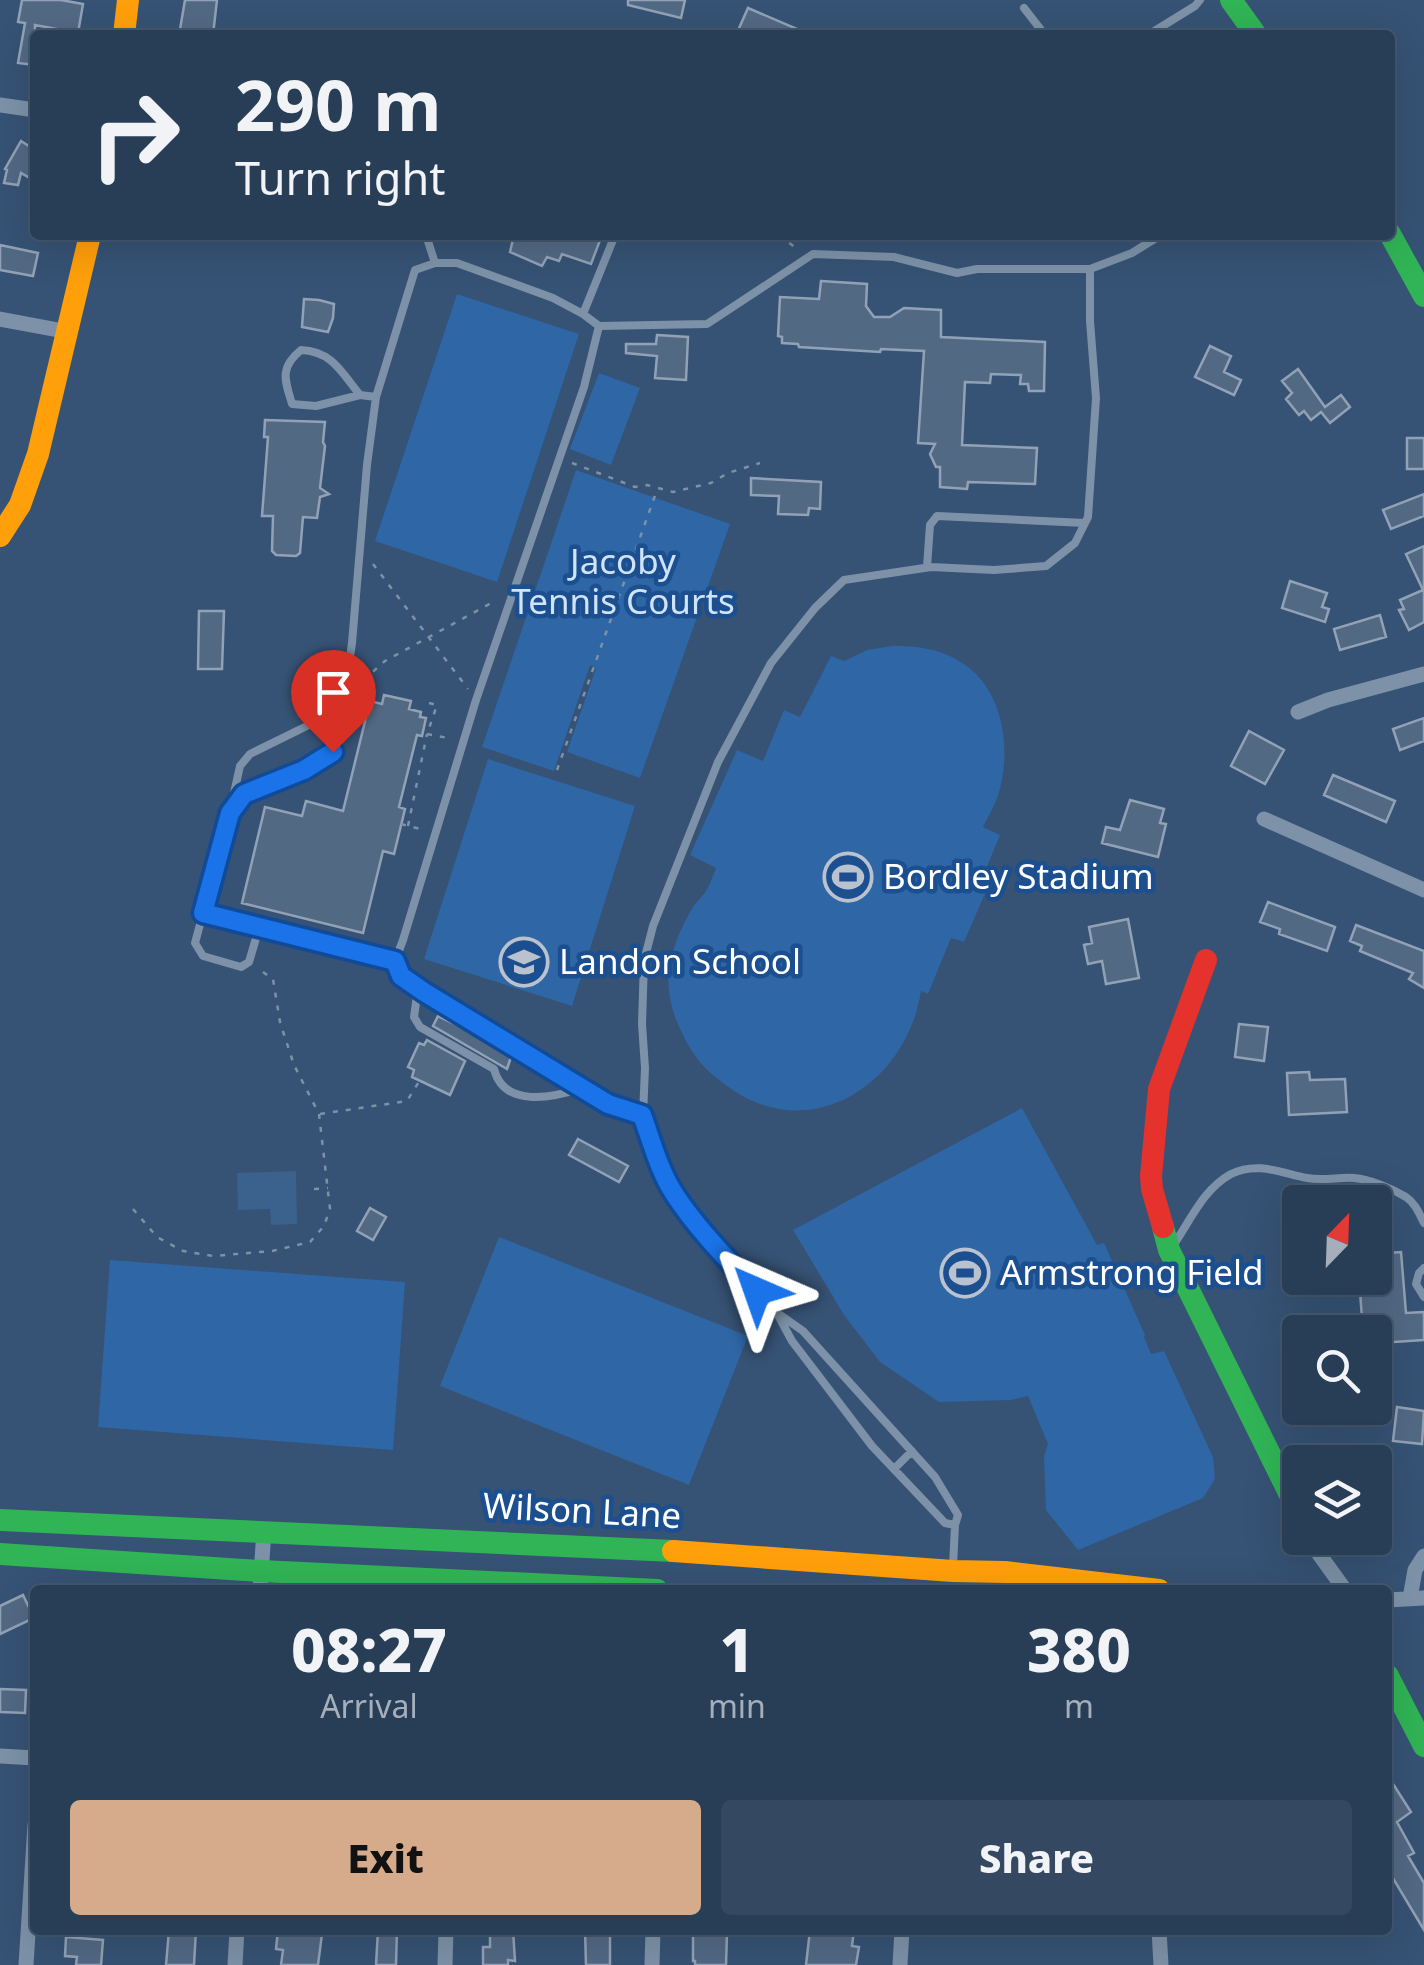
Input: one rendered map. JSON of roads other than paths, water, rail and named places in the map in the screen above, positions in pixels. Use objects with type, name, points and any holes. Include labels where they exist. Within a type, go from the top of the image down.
[{"type":"street","points":[[125,30],[128,0]]},
{"type":"street","points":[[1231,0],[1252,30]]},
{"type":"street","points":[[0,105],[30,109]]},
{"type":"street","points":[[0,536],[20,505],[38,454],[89,240]]},
{"type":"street","points":[[1393,240],[1424,296]]},
{"type":"street","points":[[0,319],[69,332]]},
{"type":"street","points":[[1298,712],[1424,674]]},
{"type":"street","points":[[1264,819],[1424,890]]},
{"type":"street","points":[[1206,960],[1159,1089],[1150,1176],[1169,1250],[1282,1479]]},
{"type":"street","name":"Wilson Lane","points":[[0,1520],[649,1548],[952,1580],[1005,1572],[1116,1585]]},
{"type":"street","points":[[261,1580],[264,1530]]},
{"type":"street","points":[[0,1554],[261,1580],[458,1585]]},
{"type":"street","points":[[1320,1555],[1341,1585]]},
{"type":"street","points":[[1392,1600],[1417,1598],[1415,1570],[1424,1556]]},
{"type":"street","points":[[1392,1684],[1424,1746]]},
{"type":"street","points":[[0,1756],[30,1758]]},
{"type":"street","points":[[26,1965],[30,1903]]},
{"type":"street","points":[[235,1965],[238,1935]]},
{"type":"street","points":[[445,1965],[446,1935]]},
{"type":"street","points":[[652,1935],[652,1965]]},
{"type":"street","points":[[900,1965],[902,1935]]},
{"type":"street","points":[[1159,1935],[1161,1965]]},
{"type":"lane","points":[[1155,30],[1200,0]]},
{"type":"lane","points":[[1024,8],[1041,30]]},
{"type":"lane","points":[[427,240],[434,262]]},
{"type":"lane","points":[[584,314],[613,240]]},
{"type":"lane","points":[[230,813],[244,794],[304,770],[333,752],[352,643],[376,397],[414,270],[434,262],[458,263],[553,298],[599,326],[707,324],[813,254],[894,257],[957,273],[977,269],[1090,269],[1132,253],[1152,240]]},
{"type":"lane","points":[[952,1580],[958,1516],[947,1493],[803,1331],[776,1312],[718,1250],[675,1195],[663,1173],[642,1115],[644,961],[653,926],[718,762],[771,663],[825,598],[844,580],[927,568],[994,570],[1046,566],[1075,543],[1088,518],[1096,398],[1090,269]]},
{"type":"lane","points":[[599,326],[584,388],[476,700],[395,961],[401,976],[418,988],[608,1104],[642,1115]]},
{"type":"lane","points":[[360,395],[329,358],[317,351],[301,350],[289,360],[285,377],[292,404],[316,406],[360,395],[376,397]]},
{"type":"lane","points":[[927,568],[930,526],[937,516],[1085,523]]},
{"type":"lane","points":[[259,928],[249,962],[240,968],[203,956],[195,943],[240,766],[250,754],[312,724]]},
{"type":"lane","points":[[203,913],[395,961]]},
{"type":"lane","points":[[418,988],[414,1017],[420,1027],[494,1069],[497,1080],[512,1094],[559,1096],[582,1088]]},
{"type":"lane","points":[[1169,1250],[1209,1192],[1245,1169],[1264,1167],[1322,1180],[1354,1178],[1368,1182],[1405,1197],[1424,1223]]},
{"type":"lane","points":[[1424,1268],[1416,1284],[1424,1297]]},
{"type":"lane","points":[[776,1312],[792,1341],[872,1446],[945,1522],[956,1525]]},
{"type":"lane","points":[[872,1446],[890,1429]]},
{"type":"lane","points":[[894,1469],[912,1451]]},
{"type":"place","name":"Bordley Stadium","points":[[848,877]]},
{"type":"place","name":"Landon School","points":[[524,962]]},
{"type":"place","name":"Armstrong Field","points":[[965,1273]]},
{"type":"park label","name":"Jacoby Tennis Courts","points":[[623,582]]}]
